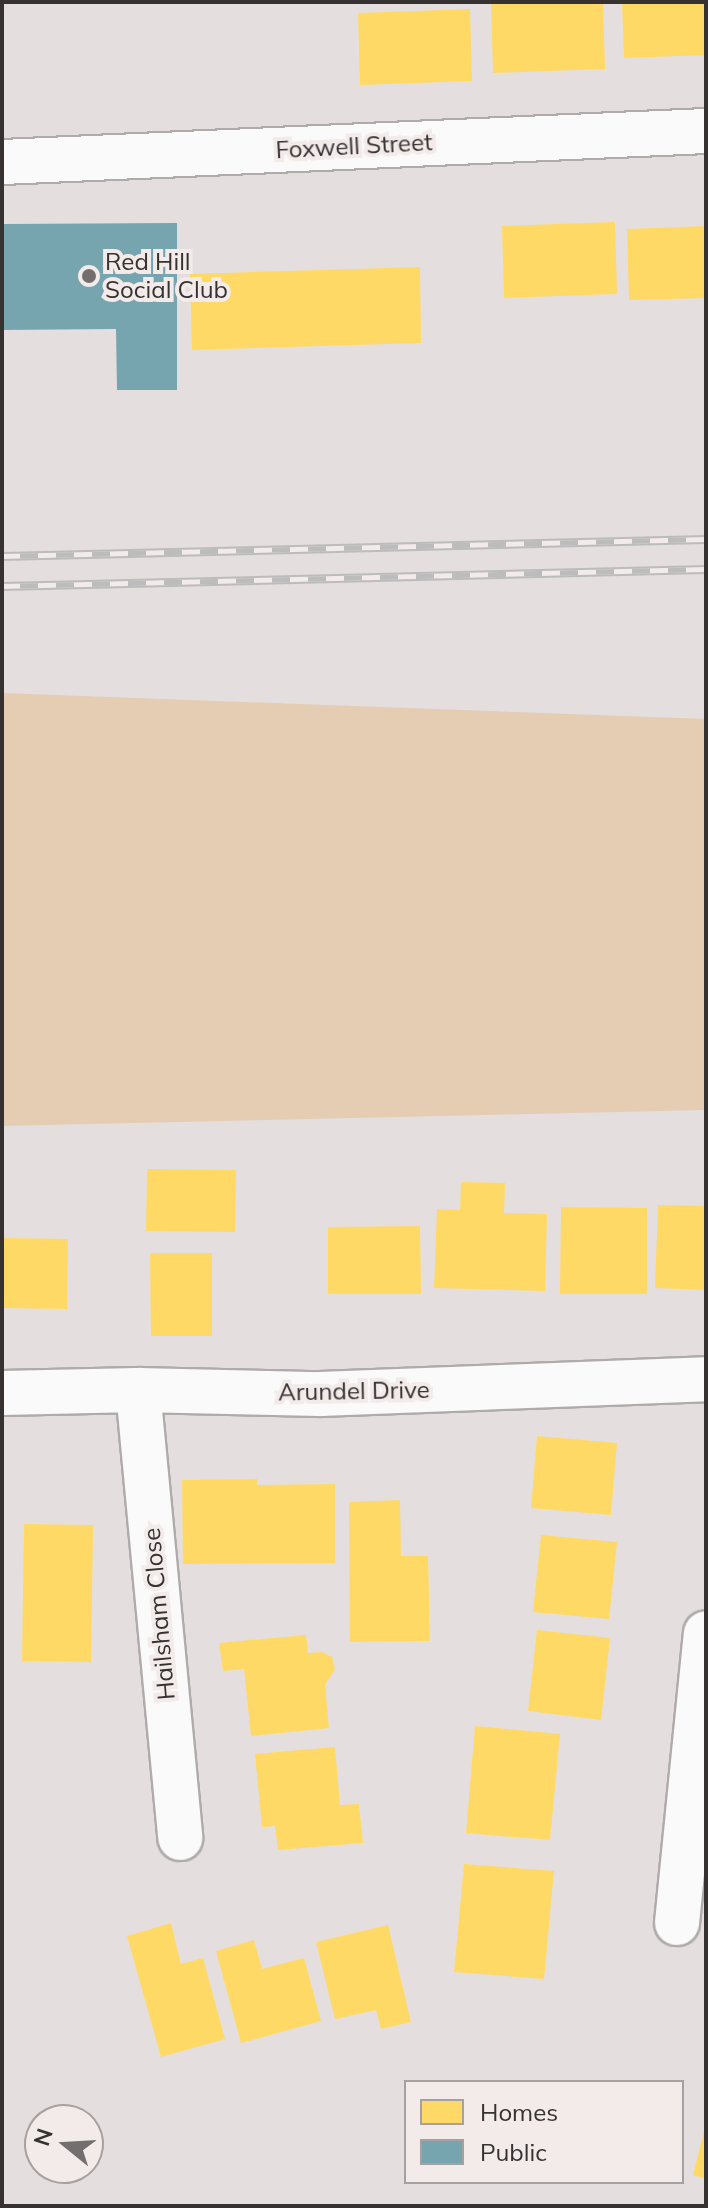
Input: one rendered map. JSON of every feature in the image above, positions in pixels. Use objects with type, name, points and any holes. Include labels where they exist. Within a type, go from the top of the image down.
[{"type":"street","name":"Foxwell Street","points":[[2,162],[706,131]]},
{"type":"street","name":"Arundel Drive","points":[[2,1393],[138,1390],[320,1394],[706,1379]]},
{"type":"street","name":"Hailsham Close","points":[[138,1390],[180,1838]]},
{"type":"street","points":[[677,1923],[706,1633]]},
{"type":"shaded area","points":[[2,693],[706,719],[706,1110],[2,1126]]},
{"type":"building: Homes","points":[[491,2],[603,2],[605,69],[493,73]]},
{"type":"building: Homes","points":[[622,2],[706,2],[706,55],[624,58]]},
{"type":"building: Homes","points":[[470,9],[472,81],[360,85],[358,13]]},
{"type":"building: Homes","points":[[615,222],[617,294],[504,298],[502,226]]},
{"type":"building: Homes","points":[[706,226],[706,298],[629,300],[627,229]]},
{"type":"building: Homes","points":[[420,267],[421,343],[192,350],[190,274]]},
{"type":"building: Homes","points":[[147,1169],[236,1170],[235,1232],[146,1231]]},
{"type":"building: Homes","points":[[461,1182],[505,1183],[504,1213],[547,1214],[545,1291],[434,1288],[437,1209],[460,1210]]},
{"type":"building: Homes","points":[[658,1205],[706,1206],[706,1290],[655,1288]]},
{"type":"building: Homes","points":[[561,1207],[647,1208],[647,1294],[560,1294]]},
{"type":"building: Homes","points":[[420,1226],[421,1294],[328,1294],[328,1227]]},
{"type":"building: Homes","points":[[2,1238],[68,1239],[67,1309],[2,1308]]},
{"type":"building: Homes","points":[[150,1253],[212,1253],[212,1336],[151,1336]]},
{"type":"building: Homes","points":[[537,1436],[617,1443],[611,1515],[531,1508]]},
{"type":"building: Homes","points":[[257,1479],[257,1485],[335,1484],[335,1563],[183,1564],[182,1480]]},
{"type":"building: Homes","points":[[400,1500],[401,1556],[428,1556],[430,1641],[350,1642],[349,1502]]},
{"type":"building: Homes","points":[[24,1524],[93,1525],[91,1662],[22,1661]]},
{"type":"building: Homes","points":[[541,1535],[617,1542],[609,1619],[533,1612]]},
{"type":"building: Homes","points":[[537,1630],[610,1638],[601,1720],[528,1711]]},
{"type":"building: Homes","points":[[306,1635],[308,1653],[322,1652],[332,1657],[335,1669],[325,1685],[329,1728],[251,1736],[244,1669],[223,1671],[219,1643]]},
{"type":"building: Homes","points":[[475,1726],[560,1734],[550,1840],[466,1833]]},
{"type":"building: Homes","points":[[335,1747],[340,1805],[359,1804],[363,1843],[278,1850],[275,1826],[262,1827],[255,1754]]},
{"type":"building: Homes","points":[[464,1864],[554,1871],[544,1979],[454,1972]]},
{"type":"building: Homes","points":[[171,1923],[181,1964],[203,1958],[225,2039],[161,2057],[127,1936]]},
{"type":"building: Homes","points":[[388,1925],[411,2022],[381,2029],[376,2010],[335,2019],[316,1942]]},
{"type":"building: Homes","points":[[254,1940],[262,1969],[304,1958],[321,2021],[241,2043],[216,1951]]},
{"type":"building: Homes","points":[[706,2127],[706,2179],[693,2175]]},
{"type":"building: Public","name":"Red Hill Social Club","points":[[177,223],[177,390],[117,390],[116,329],[2,330],[2,224]]},
{"type":"railway","points":[[2,556],[706,539]]},
{"type":"railway","points":[[2,586],[706,569]]},
{"type":"place","name":"Red Hill Social Club","points":[[89,276]]}]
